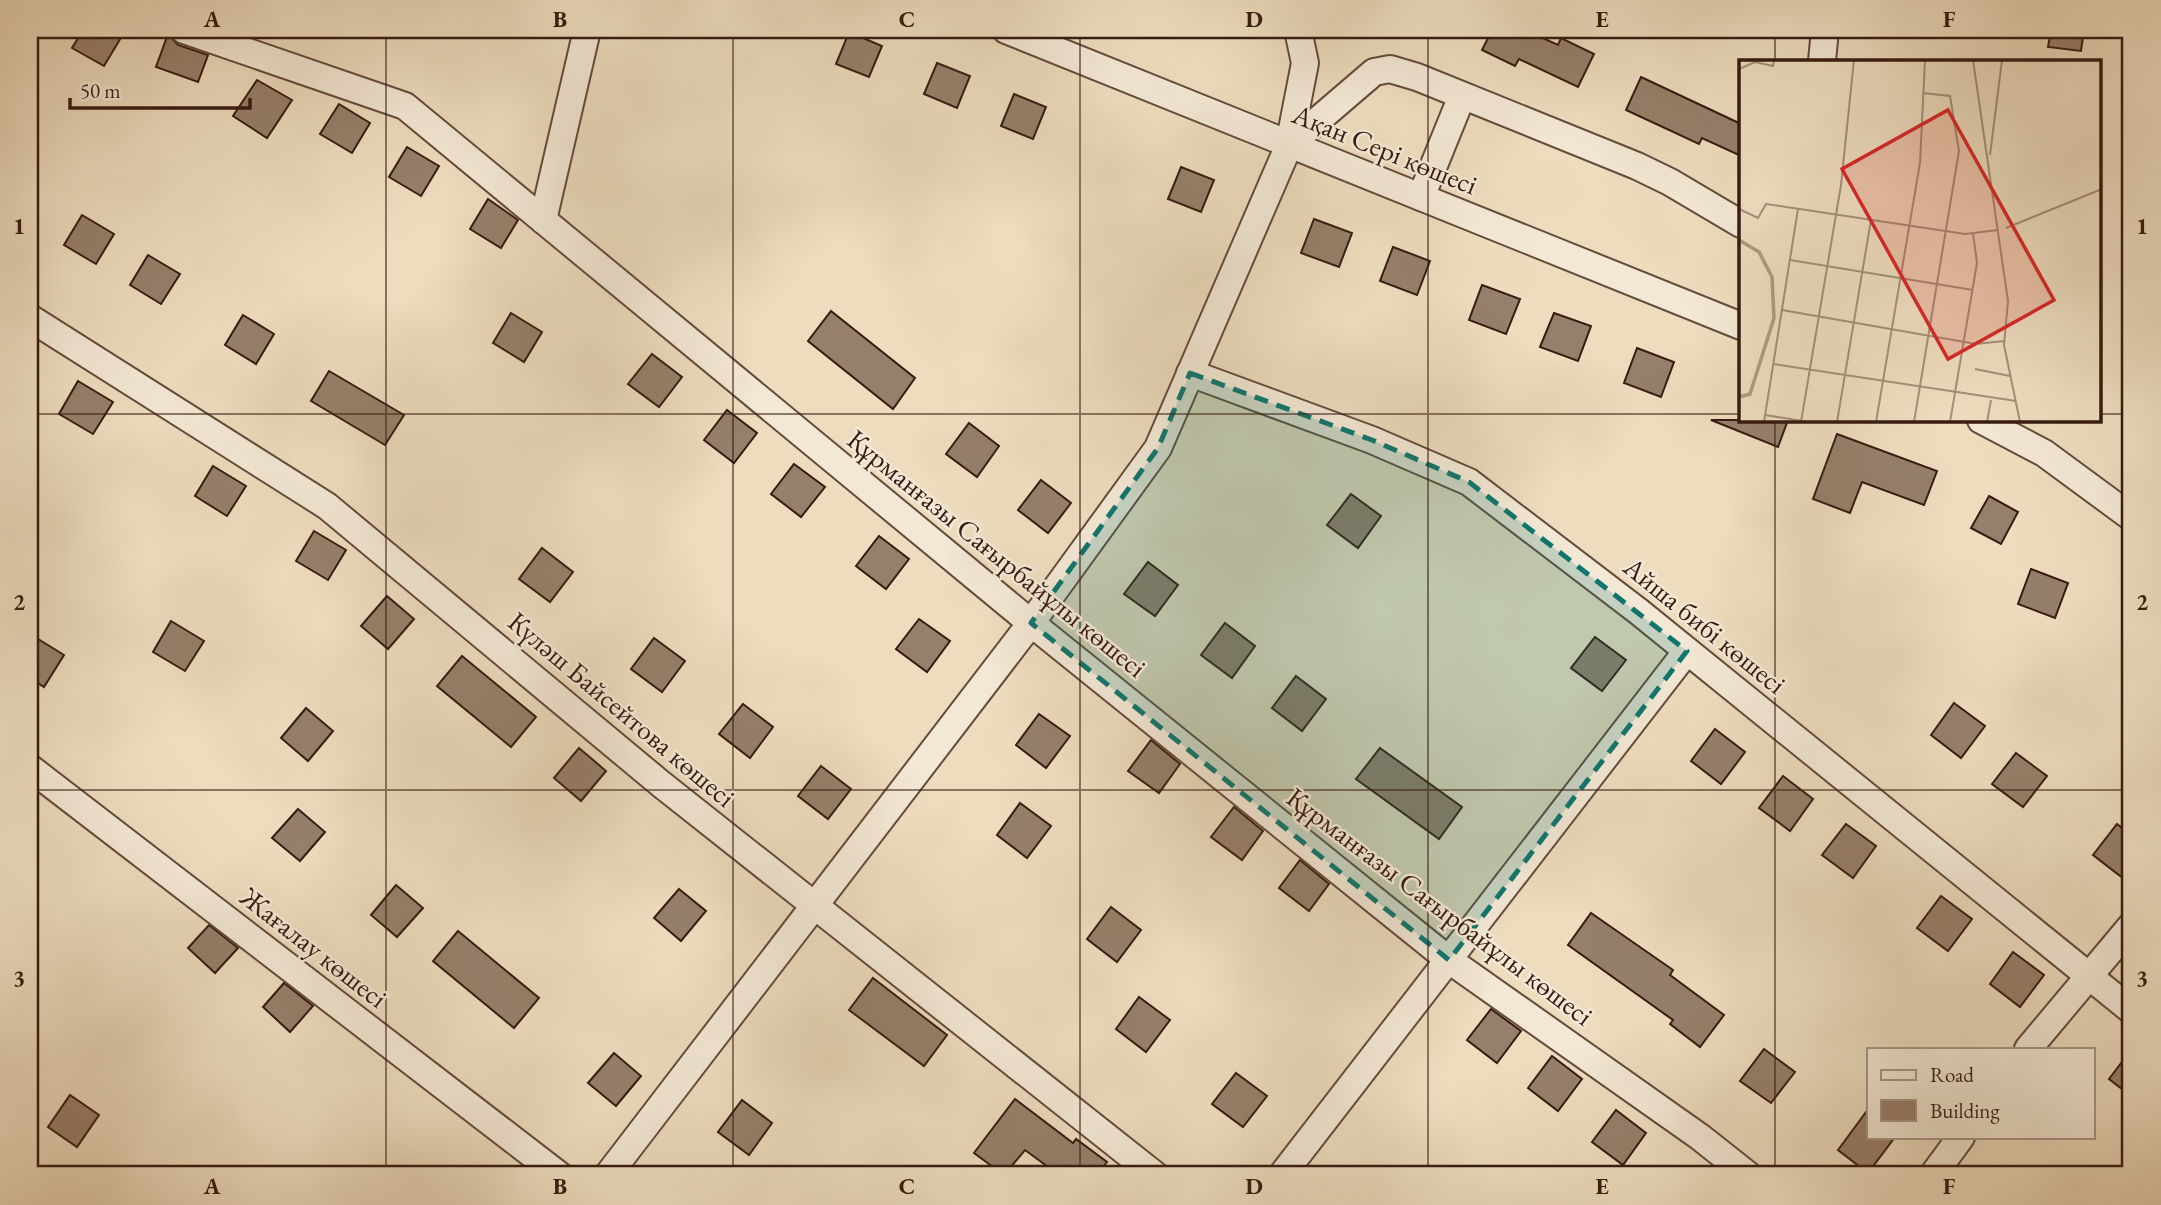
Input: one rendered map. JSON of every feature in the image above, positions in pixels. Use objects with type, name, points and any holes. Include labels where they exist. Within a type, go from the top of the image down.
[{"type":"street","name":"Құрманғазы Сағырбайұлы көшесі","points":[[184,30],[405,106],[1031,623],[1449,960],[1689,1129],[1748,1175]]},
{"type":"street","points":[[543,220],[587,30]]},
{"type":"street","name":"Ақан Сері көшесі","points":[[1006,30],[1739,323]]},
{"type":"street","points":[[1298,30],[1305,63]]},
{"type":"street","points":[[608,1175],[1031,623],[1157,447],[1289,145],[1311,30]]},
{"type":"street","points":[[1822,60],[1825,30]]},
{"type":"street","points":[[1289,145],[1374,72],[1390,69],[1417,77],[1648,171],[1739,223]]},
{"type":"street","points":[[1421,197],[1462,96]]},
{"type":"street","name":"Күләш Байсейтова көшесі","points":[[30,318],[327,506],[661,784],[1155,1175]]},
{"type":"street","name":"Айша бибі көшесі","points":[[1190,373],[1372,440],[1469,482],[1687,651],[2131,1010]]},
{"type":"street","points":[[1985,422],[2044,453],[2131,517]]},
{"type":"street","points":[[1282,1175],[1687,651]]},
{"type":"street","name":"Жағалау көшесі","points":[[30,768],[559,1175]]},
{"type":"street","points":[[2029,1048],[2088,974],[2131,926]]},
{"type":"street","points":[[1933,1175],[1960,1138]]},
{"type":"highlighted area","points":[[1190,373],[1372,440],[1469,482],[1687,651],[1449,960],[1031,623],[1158,448]]},
{"type":"building","points":[[83,30],[111,30],[122,36],[104,66],[72,48]]},
{"type":"building","points":[[1492,30],[1525,30],[1558,45],[1561,38],[1594,54],[1578,87],[1519,59],[1515,66],[1482,50]]},
{"type":"building","points":[[2051,30],[2084,30],[2081,51],[2048,47]]},
{"type":"building","points":[[849,32],[882,46],[869,77],[836,64]]},
{"type":"building","points":[[168,34],[178,45],[208,55],[198,82],[156,67]]},
{"type":"building","points":[[937,63],[970,76],[957,108],[924,94]]},
{"type":"building","points":[[1641,77],[1739,123],[1739,155],[1702,138],[1699,144],[1626,110]]},
{"type":"building","points":[[257,80],[292,100],[267,138],[233,116]]},
{"type":"building","points":[[1014,94],[1046,107],[1033,139],[1001,126]]},
{"type":"building","points":[[339,104],[370,123],[352,153],[320,134]]},
{"type":"building","points":[[407,147],[439,166],[421,196],[389,177]]},
{"type":"building","points":[[1181,167],[1214,180],[1201,212],[1168,199]]},
{"type":"building","points":[[488,199],[518,220],[501,248],[470,229]]},
{"type":"building","points":[[82,215],[114,234],[96,264],[64,245]]},
{"type":"building","points":[[1314,219],[1352,233],[1339,267],[1301,253]]},
{"type":"building","points":[[1393,247],[1430,261],[1417,295],[1380,281]]},
{"type":"building","points":[[148,255],[180,274],[161,304],[130,285]]},
{"type":"building","points":[[1482,285],[1520,299],[1506,334],[1469,320]]},
{"type":"building","points":[[831,311],[915,378],[893,409],[808,341]]},
{"type":"building","points":[[511,313],[542,332],[524,362],[493,343]]},
{"type":"building","points":[[1554,313],[1591,326],[1578,361],[1540,347]]},
{"type":"building","points":[[243,315],[274,334],[256,364],[225,345]]},
{"type":"building","points":[[1637,348],[1674,362],[1661,397],[1624,383]]},
{"type":"building","points":[[652,354],[682,377],[659,407],[628,384]]},
{"type":"building","points":[[329,371],[404,415],[385,445],[311,401]]},
{"type":"building","points":[[78,381],[113,402],[93,434],[59,414]]},
{"type":"building","points":[[727,410],[757,433],[734,463],[704,440]]},
{"type":"building","points":[[1711,420],[1787,422],[1778,447]]},
{"type":"building","points":[[969,423],[999,446],[977,477],[946,454]]},
{"type":"building","points":[[1837,434],[1937,471],[1924,505],[1862,482],[1850,513],[1813,499]]},
{"type":"building","points":[[794,464],[825,487],[801,517],[771,494]]},
{"type":"building","points":[[213,466],[246,486],[227,516],[195,496]]},
{"type":"building","points":[[1041,480],[1071,503],[1048,533],[1018,510]]},
{"type":"building","points":[[1351,494],[1381,516],[1358,548],[1327,525]]},
{"type":"building","points":[[1989,496],[2018,512],[2001,544],[1971,528]]},
{"type":"building","points":[[314,531],[346,550],[328,580],[296,561]]},
{"type":"building","points":[[879,536],[909,559],[886,589],[856,566]]},
{"type":"building","points":[[542,548],[573,572],[550,602],[519,579]]},
{"type":"building","points":[[1148,562],[1178,585],[1155,616],[1124,594]]},
{"type":"building","points":[[2031,569],[2068,583],[2055,618],[2018,604]]},
{"type":"building","points":[[387,596],[414,619],[388,649],[361,626]]},
{"type":"building","points":[[919,619],[950,641],[927,672],[896,649]]},
{"type":"building","points":[[171,621],[204,641],[185,671],[153,652]]},
{"type":"building","points":[[1225,623],[1255,646],[1232,678],[1201,655]]},
{"type":"building","points":[[30,634],[64,655],[44,687],[30,678]]},
{"type":"building","points":[[1595,637],[1626,660],[1602,691],[1571,668]]},
{"type":"building","points":[[654,638],[685,661],[662,692],[631,669]]},
{"type":"building","points":[[462,656],[536,717],[511,747],[437,686]]},
{"type":"building","points":[[1296,676],[1326,699],[1302,731],[1272,708]]},
{"type":"building","points":[[1954,703],[1985,726],[1961,758],[1931,735]]},
{"type":"building","points":[[743,704],[773,727],[750,758],[719,734]]},
{"type":"building","points":[[306,708],[333,731],[308,761],[281,738]]},
{"type":"building","points":[[1039,714],[1070,736],[1046,768],[1016,745]]},
{"type":"building","points":[[1715,729],[1745,752],[1721,784],[1691,761]]},
{"type":"building","points":[[1151,740],[1180,764],[1159,793],[1128,771]]},
{"type":"building","points":[[579,748],[606,771],[581,801],[554,778]]},
{"type":"building","points":[[1380,748],[1462,807],[1439,839],[1356,779]]},
{"type":"building","points":[[2016,753],[2047,776],[2023,807],[1992,784]]},
{"type":"building","points":[[821,766],[851,789],[828,819],[798,796]]},
{"type":"building","points":[[1783,776],[1813,799],[1790,831],[1759,808]]},
{"type":"building","points":[[1020,803],[1051,826],[1027,858],[997,835]]},
{"type":"building","points":[[1234,807],[1263,831],[1242,860],[1211,837]]},
{"type":"building","points":[[298,809],[325,832],[300,861],[272,838]]},
{"type":"building","points":[[1846,824],[1876,846],[1853,878],[1822,855]]},
{"type":"building","points":[[2117,824],[2131,835],[2131,868],[2124,879],[2093,855]]},
{"type":"building","points":[[1300,860],[1329,884],[1309,911],[1279,888]]},
{"type":"building","points":[[396,885],[423,908],[397,937],[371,915]]},
{"type":"building","points":[[679,889],[706,911],[681,941],[654,918]]},
{"type":"building","points":[[1941,896],[1972,919],[1948,951],[1917,928]]},
{"type":"building","points":[[1111,907],[1141,930],[1117,962],[1087,939]]},
{"type":"building","points":[[1591,913],[1673,970],[1670,975],[1724,1015],[1700,1047],[1670,1024],[1673,1020],[1568,945]]},
{"type":"building","points":[[209,925],[238,948],[215,973],[188,948]]},
{"type":"building","points":[[458,931],[539,998],[514,1028],[433,961]]},
{"type":"building","points":[[2013,952],[2044,975],[2020,1007],[1990,984]]},
{"type":"building","points":[[873,978],[947,1035],[924,1066],[849,1010]]},
{"type":"building","points":[[284,983],[313,1006],[290,1032],[263,1007]]},
{"type":"building","points":[[1139,997],[1170,1020],[1146,1052],[1116,1029]]},
{"type":"building","points":[[1491,1009],[1521,1031],[1497,1063],[1467,1040]]},
{"type":"building","points":[[1764,1049],[1795,1072],[1771,1103],[1740,1081]]},
{"type":"building","points":[[2131,1050],[2131,1096],[2109,1079]]},
{"type":"building","points":[[614,1053],[641,1076],[616,1106],[588,1083]]},
{"type":"building","points":[[1552,1056],[1582,1079],[1558,1111],[1528,1088]]},
{"type":"building","points":[[1236,1073],[1267,1096],[1243,1127],[1212,1104]]},
{"type":"building","points":[[70,1095],[99,1115],[77,1147],[48,1127]]},
{"type":"building","points":[[1015,1099],[1073,1143],[1076,1139],[1107,1162],[1097,1175],[1059,1175],[1025,1150],[1004,1175],[974,1153]]},
{"type":"building","points":[[742,1100],[772,1123],[749,1155],[718,1132]]},
{"type":"building","points":[[1616,1110],[1646,1133],[1623,1165],[1592,1142]]},
{"type":"building","points":[[1867,1111],[1867,1138],[1894,1138],[1868,1173],[1838,1150]]}]
